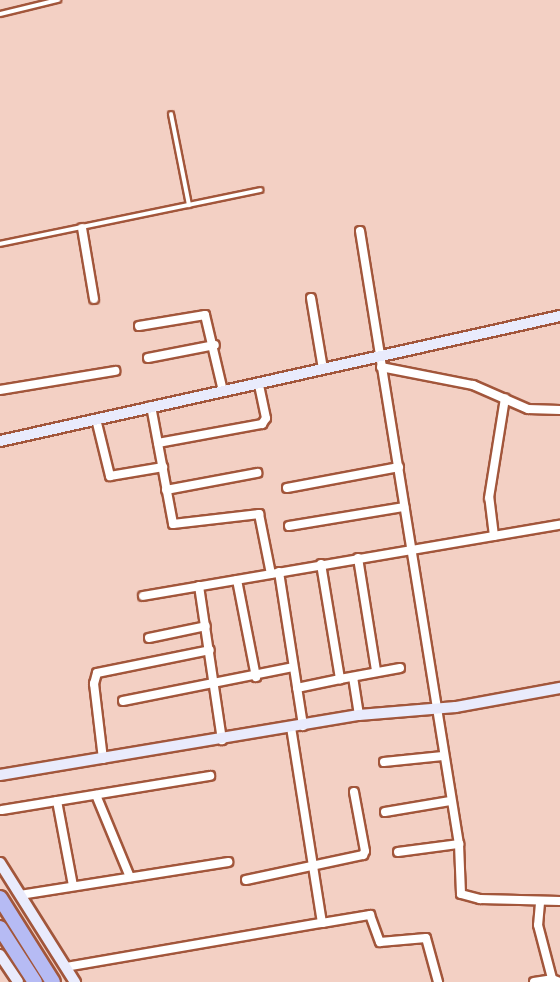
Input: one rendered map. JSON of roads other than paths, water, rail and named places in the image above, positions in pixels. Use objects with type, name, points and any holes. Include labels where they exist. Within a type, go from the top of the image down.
[{"type":"highway","points":[[0,898],[53,982]]},
{"type":"highway","points":[[0,928],[35,982]]},
{"type":"street","points":[[82,228],[94,299]]},
{"type":"street","points":[[360,231],[399,467],[435,709],[459,844],[462,897],[540,903],[560,901]]},
{"type":"street","points":[[311,298],[323,369]]},
{"type":"street","points":[[139,326],[205,315],[215,345],[223,391]]},
{"type":"street","points":[[0,441],[323,369],[380,362],[560,316]]},
{"type":"street","points":[[148,358],[215,345]]},
{"type":"street","points":[[380,362],[473,385],[528,409],[560,410]]},
{"type":"street","points":[[0,390],[115,371]]},
{"type":"street","points":[[158,443],[262,424],[266,418],[259,384]]},
{"type":"street","points":[[494,536],[489,498],[505,398]]},
{"type":"street","points":[[151,406],[166,490],[176,525],[259,514],[275,573],[303,726]]},
{"type":"street","points":[[96,419],[110,476],[163,467]]},
{"type":"street","points":[[287,488],[399,467]]},
{"type":"street","points":[[166,490],[257,473]]},
{"type":"street","points":[[289,526],[405,507]]},
{"type":"street","points":[[143,596],[411,548],[560,525]]},
{"type":"street","points":[[358,558],[376,671]]},
{"type":"street","points":[[321,564],[340,679]]},
{"type":"street","points":[[237,580],[256,677]]},
{"type":"street","points":[[199,586],[222,740]]},
{"type":"street","points":[[149,638],[206,626]]},
{"type":"street","points":[[103,759],[94,684],[97,673],[210,650]]},
{"type":"street","points":[[123,701],[214,686],[293,667]]},
{"type":"street","points":[[297,688],[400,668]]},
{"type":"street","points":[[353,677],[359,715]]},
{"type":"street","points":[[0,775],[222,740],[359,715],[435,709],[560,688]]},
{"type":"street","points":[[291,728],[322,923]]},
{"type":"street","points":[[384,762],[443,756]]},
{"type":"street","points":[[2,810],[210,776]]},
{"type":"street","points":[[246,880],[364,854],[354,792]]},
{"type":"street","points":[[96,795],[130,877]]},
{"type":"street","points":[[57,801],[73,886]]},
{"type":"street","points":[[385,812],[450,801]]},
{"type":"street","points":[[398,852],[459,844]]},
{"type":"street","points":[[20,894],[228,862]]},
{"type":"street","points":[[0,863],[75,982]]},
{"type":"street","points":[[534,982],[555,981],[538,925],[540,903]]},
{"type":"street","points":[[66,967],[370,915],[380,942],[426,938],[438,982]]},
{"type":"street","points":[[0,955],[18,982]]},
{"type":"lane","points":[[0,14],[58,0]]},
{"type":"lane","points":[[171,114],[189,205]]},
{"type":"lane","points":[[0,244],[260,190]]}]
